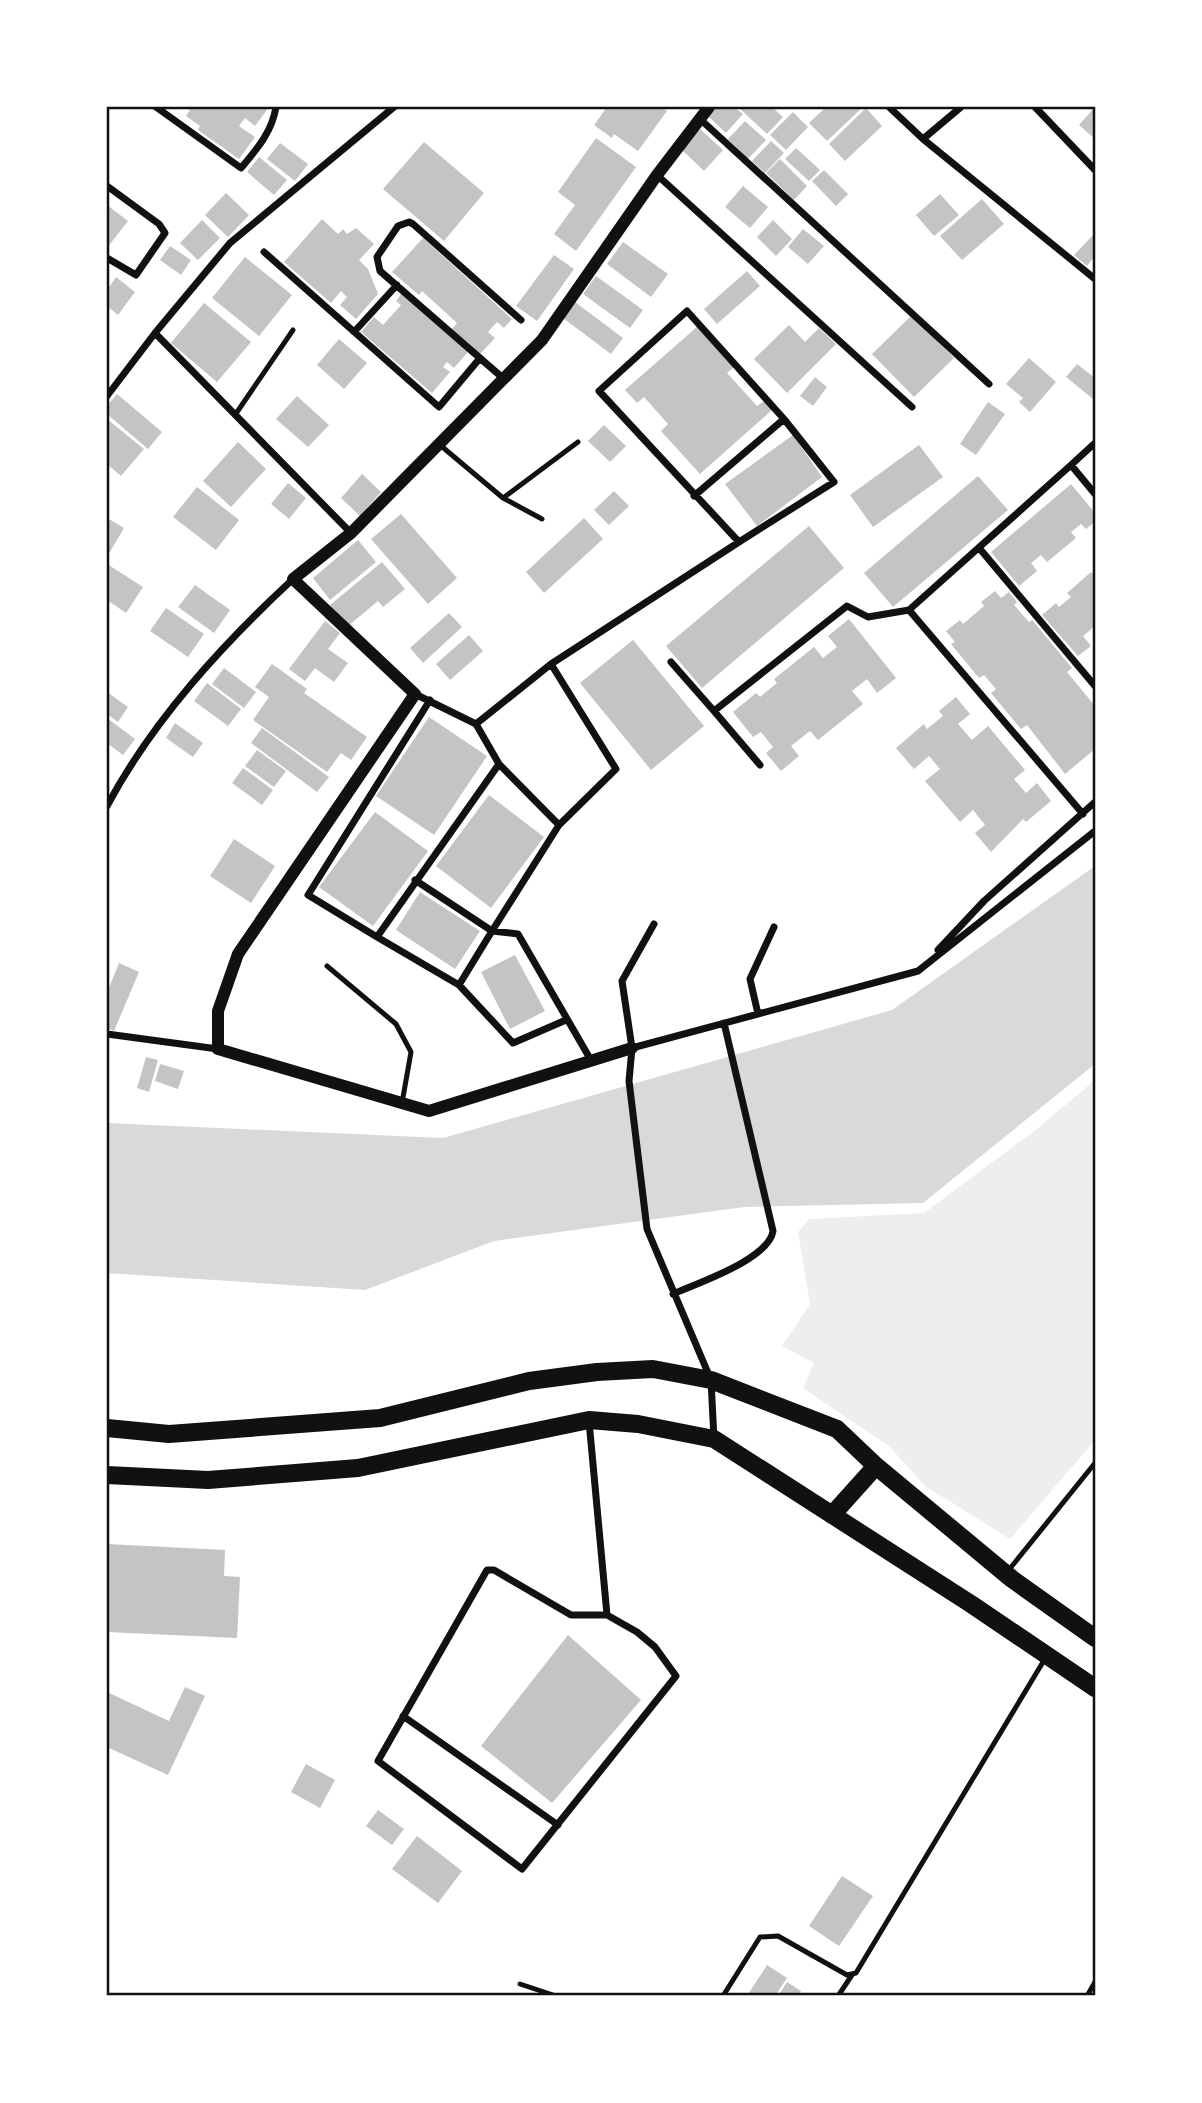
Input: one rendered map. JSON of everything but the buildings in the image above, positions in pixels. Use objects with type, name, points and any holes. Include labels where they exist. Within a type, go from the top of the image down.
[{"type":"main road","points":[[107,1429],[169,1434],[380,1418],[529,1381],[597,1372],[653,1368],[711,1380],[837,1429],[876,1466],[1006,1574],[1095,1637]]},
{"type":"main road","points":[[107,1475],[208,1480],[358,1468],[589,1420],[638,1424],[714,1439],[1095,1688]]},
{"type":"main road","points":[[832,1515],[876,1466]]},
{"type":"street","points":[[156,107],[241,168],[262,144],[274,121],[276,107]]},
{"type":"street","points":[[107,396],[230,243],[394,107]]},
{"type":"street","points":[[107,806],[164,720],[231,637],[293,579],[351,533],[542,340],[656,175],[709,107]]},
{"type":"street","points":[[889,107],[923,139],[1095,279]]},
{"type":"street","points":[[923,139],[961,107]]},
{"type":"street","points":[[1035,107],[1095,170]]},
{"type":"street","points":[[700,118],[989,384]]},
{"type":"street","points":[[656,175],[912,407]]},
{"type":"street","points":[[107,186],[159,224],[165,233],[136,275],[107,258]]},
{"type":"street","points":[[504,380],[380,271],[376,262],[398,226],[408,222],[433,239],[521,320]]},
{"type":"street","points":[[264,253],[439,407],[480,358]]},
{"type":"street","points":[[354,332],[397,285]]},
{"type":"street","points":[[476,724],[551,664],[834,482],[784,419],[687,311],[599,391],[739,542]]},
{"type":"street","points":[[155,334],[351,533]]},
{"type":"street","points":[[694,496],[784,419]]},
{"type":"street","points":[[714,711],[847,606],[868,617],[909,610],[1095,443]]},
{"type":"street","points":[[1071,465],[1095,494]]},
{"type":"street","points":[[980,549],[1095,686]]},
{"type":"street","points":[[293,579],[415,694],[476,724],[499,764],[559,825]]},
{"type":"street","points":[[909,610],[1083,814]]},
{"type":"street","points":[[671,662],[760,765]]},
{"type":"street","points":[[459,985],[559,825],[616,769],[551,664]]},
{"type":"street","points":[[218,1049],[218,1011],[238,954],[415,694]]},
{"type":"street","points":[[430,700],[308,895],[459,985],[513,1043],[566,1020]]},
{"type":"street","points":[[377,937],[499,764]]},
{"type":"street","points":[[918,971],[984,901],[1095,802]]},
{"type":"street","points":[[107,1034],[218,1049],[429,1111],[632,1048],[918,971],[1095,831]]},
{"type":"street","points":[[415,880],[492,931],[517,934],[592,1062]]},
{"type":"street","points":[[654,924],[622,981],[632,1048],[629,1081],[647,1229],[711,1380],[714,1439]]},
{"type":"street","points":[[758,1014],[750,979],[775,927]]},
{"type":"street","points":[[673,1294],[730,1269],[770,1243],[773,1231],[724,1023]]},
{"type":"street","points":[[589,1420],[607,1615]]},
{"type":"street","points":[[487,1570],[494,1570],[571,1615],[607,1615],[646,1639],[673,1668],[676,1676],[523,1868],[519,1868],[379,1763],[487,1570]]},
{"type":"street","points":[[403,1716],[558,1825]]},
{"type":"lane","points":[[235,415],[293,330]]},
{"type":"lane","points":[[503,498],[578,442]]},
{"type":"lane","points":[[440,444],[503,498],[542,519]]},
{"type":"lane","points":[[327,966],[396,1024],[411,1052],[402,1103]]},
{"type":"lane","points":[[1006,1574],[1095,1463]]},
{"type":"lane","points":[[838,1996],[1048,1655]]},
{"type":"lane","points":[[723,1996],[760,1937],[778,1936],[854,1974]]},
{"type":"lane","points":[[1087,1996],[1095,1982]]},
{"type":"lane","points":[[520,1984],[556,1996]]},
{"type":"shaded area","points":[[1095,866],[1095,1064],[923,1203],[744,1207],[494,1241],[365,1290],[107,1273],[107,1123],[443,1138],[892,1010]]},
{"type":"shaded area","points":[[1095,1080],[1095,1440],[1010,1539],[925,1486],[890,1447],[803,1388],[814,1363],[782,1346],[810,1304],[798,1232],[809,1219],[924,1213],[1037,1129]]}]
